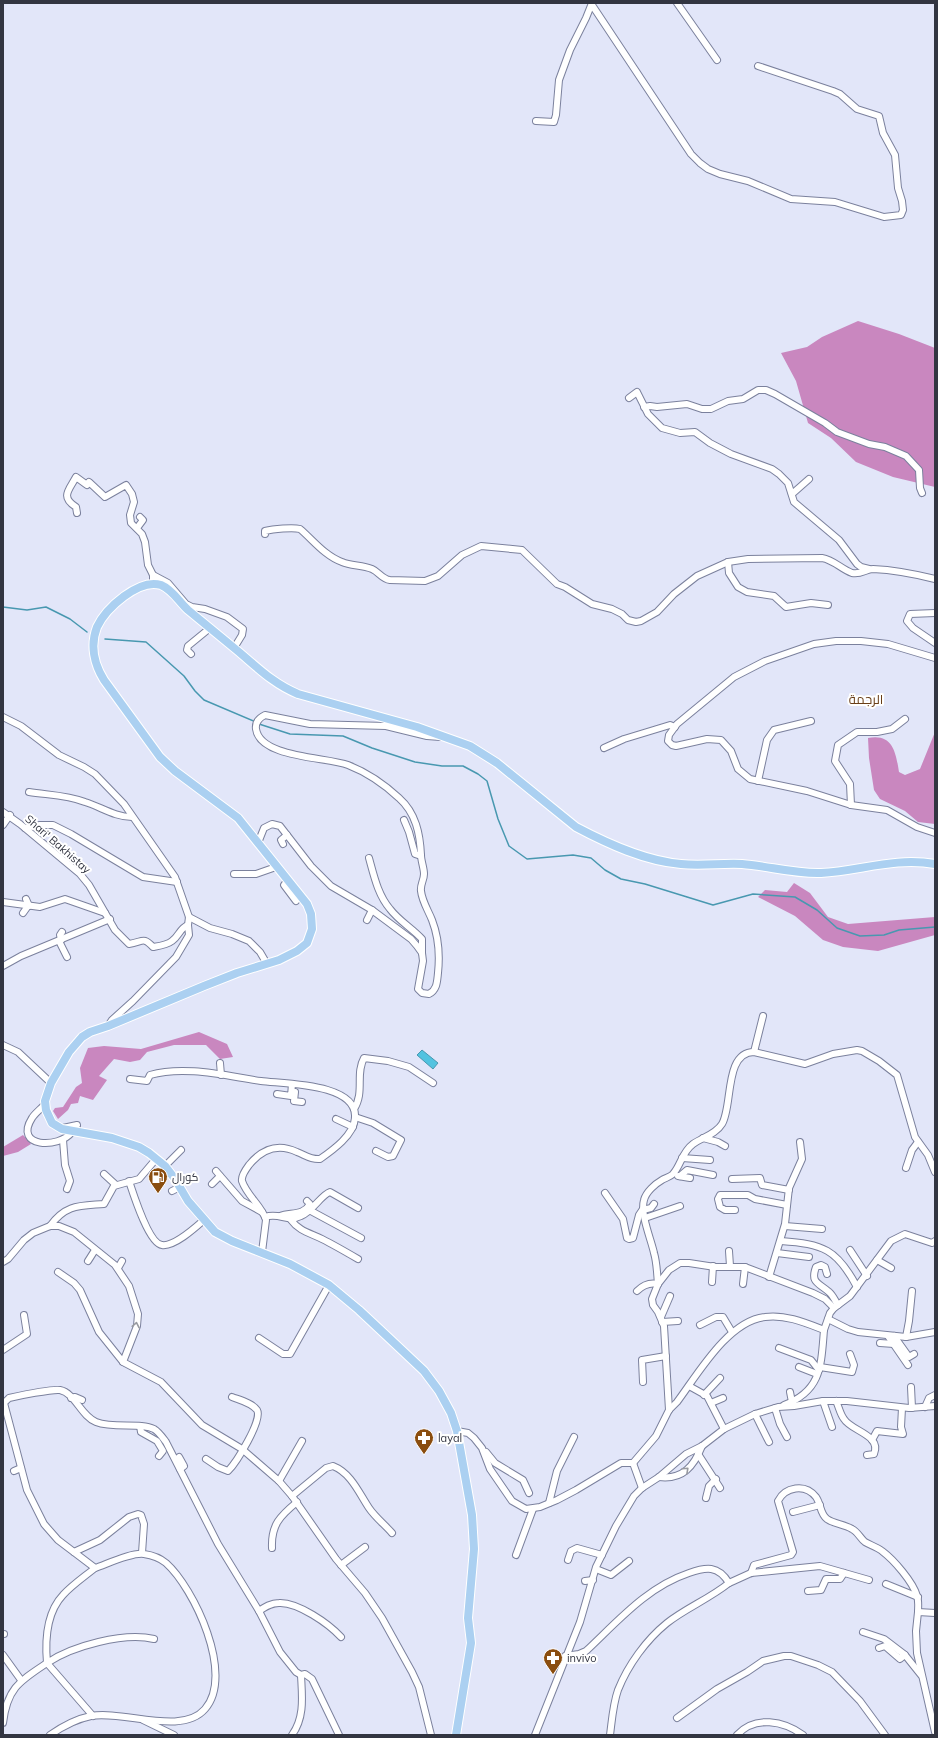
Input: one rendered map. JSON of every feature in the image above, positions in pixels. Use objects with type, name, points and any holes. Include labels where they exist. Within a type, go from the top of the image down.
[{"type":"main road","points":[[456,1735],[471,1643],[468,1618],[474,1549],[472,1515],[457,1432],[451,1413],[439,1391],[424,1372],[359,1310],[329,1285],[307,1272],[262,1252],[220,1236],[176,1189],[156,1159],[139,1147],[75,1128],[62,1129],[56,1126],[48,1117],[45,1104],[47,1092],[51,1083],[75,1044],[90,1032],[211,983],[279,960],[302,948],[307,943],[312,929],[312,914],[310,909],[238,818],[175,771],[160,757],[98,671],[94,652],[94,641],[98,626],[104,615],[132,592],[153,579],[168,588],[186,608],[276,684],[298,694],[445,736],[470,746],[485,755],[576,827],[589,834],[647,857],[682,864],[742,864],[819,873],[892,862],[935,864]]},
{"type":"street","points":[[677,3],[717,60]]},
{"type":"street","points":[[592,4],[691,154],[703,166],[720,174],[748,181],[776,194],[796,200],[835,202],[884,218],[901,215],[903,210],[898,188],[895,155],[883,133],[879,116],[857,109],[840,94],[834,91],[758,66]]},
{"type":"street","points":[[536,122],[554,122],[559,80],[570,50],[592,4]]},
{"type":"street","points":[[644,406],[657,407],[687,404],[702,409],[711,409],[728,401],[743,399],[758,390],[766,390],[825,423],[837,432],[856,440],[885,447],[906,456],[919,470],[920,488],[922,493]]},
{"type":"street","points":[[629,398],[637,392],[648,414],[662,428],[680,433],[695,432],[710,443],[731,454],[772,469],[784,478],[792,494],[794,502],[839,540],[854,561],[861,567],[910,573],[935,579]]},
{"type":"street","points":[[77,513],[76,507],[70,504],[66,497],[76,477],[87,484],[89,482],[105,497],[126,486],[132,494],[134,502],[130,515],[131,523],[137,528],[144,538],[147,559],[153,579],[168,583],[186,604],[227,617],[242,629],[242,635],[234,648]]},
{"type":"street","points":[[792,494],[809,479]]},
{"type":"street","points":[[137,528],[143,520],[140,517]]},
{"type":"street","points":[[265,534],[265,531],[270,530],[300,529],[331,557],[342,562],[363,566],[376,571],[385,579],[390,580],[425,581],[438,576],[462,555],[481,546],[522,550],[556,584],[565,587],[592,604],[612,609],[622,614],[628,620],[636,622],[641,621],[657,612],[674,594],[697,576],[728,562],[755,559],[822,558],[831,560],[853,573],[864,572],[869,569]]},
{"type":"street","points":[[728,562],[731,578],[742,590],[774,596],[786,607],[811,603],[828,605]]},
{"type":"street","points":[[935,613],[910,614],[907,621],[913,628],[935,643]]},
{"type":"street","points":[[191,654],[187,650],[188,646],[210,628]]},
{"type":"street","points":[[935,658],[920,655],[898,646],[882,643],[836,641],[814,644],[765,661],[743,671],[675,727],[669,735],[668,741],[672,745],[676,746],[707,739],[721,740],[730,751],[738,769],[750,779],[807,791],[851,805],[887,810],[917,827],[935,833]]},
{"type":"street","points":[[369,858],[377,886],[390,910],[422,939],[423,960],[418,989],[422,993],[429,994],[435,989],[437,984],[439,948],[436,933],[421,890],[424,875],[420,840],[416,823],[407,806],[400,798],[374,780],[348,765],[285,753],[268,745],[258,735],[257,722],[264,715],[310,724],[386,726],[427,736],[445,736]]},
{"type":"street","points":[[3,717],[26,730],[59,756],[84,767],[95,774],[124,804],[171,871],[177,882],[189,916],[189,935],[176,957],[112,1020],[108,1026]]},
{"type":"street","points":[[851,805],[850,784],[835,761],[838,745],[858,732],[877,732],[892,729],[905,719]]},
{"type":"street","points":[[758,781],[767,740],[774,730],[811,721]]},
{"type":"street","points":[[604,748],[624,739],[670,725],[675,727]]},
{"type":"street","points":[[29,792],[79,800],[124,817],[132,817]]},
{"type":"street","name":"Shari' Bakhistay","points":[[3,812],[26,828],[80,874],[108,916],[115,930],[125,942],[129,944],[145,940],[148,941],[153,947],[171,942],[183,928],[188,926]]},
{"type":"street","points":[[3,825],[10,816]]},
{"type":"street","points":[[404,820],[415,854],[421,856]]},
{"type":"street","points":[[258,843],[260,834],[269,825],[276,824],[287,834],[301,856],[331,886],[372,910],[411,939],[422,953]]},
{"type":"street","points":[[26,828],[40,825],[53,826],[72,834],[143,877],[177,882]]},
{"type":"street","points":[[283,844],[281,840],[287,834]]},
{"type":"street","points":[[234,874],[256,874],[276,867]]},
{"type":"street","points":[[288,880],[284,885],[296,901]]},
{"type":"street","points":[[26,899],[29,906]]},
{"type":"street","points":[[3,909],[4,902],[29,906],[43,906],[65,899],[108,916]]},
{"type":"street","points":[[23,914],[29,906]]},
{"type":"street","points":[[367,920],[372,910]]},
{"type":"street","points":[[3,966],[21,956],[60,940],[108,916]]},
{"type":"street","points":[[189,916],[210,928],[226,932],[249,941],[260,952],[267,964]]},
{"type":"street","points":[[62,932],[60,935],[60,940],[67,957]]},
{"type":"street","points":[[754,1052],[763,1016]]},
{"type":"street","points":[[3,1045],[18,1052],[51,1083]]},
{"type":"street","points":[[658,1284],[655,1259],[643,1209],[645,1197],[660,1181],[672,1175],[685,1151],[719,1129],[725,1119],[730,1085],[742,1054],[754,1052],[805,1064],[841,1052],[858,1050],[868,1054],[897,1075],[912,1130],[918,1142],[928,1155],[935,1170]]},
{"type":"street","points":[[354,1109],[359,1101],[361,1066],[364,1058],[409,1067],[432,1083]]},
{"type":"street","points":[[220,1063],[221,1075]]},
{"type":"street","points":[[130,1079],[147,1081],[150,1075],[166,1070],[208,1076],[221,1075],[294,1084],[314,1087],[339,1094],[354,1109],[355,1117],[353,1127],[346,1137],[320,1159],[310,1158],[288,1148],[280,1147],[269,1149],[260,1153],[248,1166],[242,1178],[245,1187],[264,1214],[266,1220],[262,1252]]},
{"type":"street","points":[[277,1094],[291,1096],[294,1084]]},
{"type":"street","points":[[294,1084],[294,1101],[302,1102]]},
{"type":"street","points":[[45,1104],[32,1117],[27,1131],[28,1136],[40,1143],[63,1140],[68,1137],[75,1128]]},
{"type":"street","points":[[355,1117],[373,1123],[401,1140],[393,1156],[388,1157],[376,1151]]},
{"type":"street","points":[[336,1119],[353,1127]]},
{"type":"street","points":[[703,1138],[718,1142],[725,1146]]},
{"type":"street","points":[[63,1140],[65,1165],[70,1181],[67,1189]]},
{"type":"street","points":[[769,1277],[781,1241],[789,1190],[802,1159],[800,1142]]},
{"type":"street","points":[[906,1168],[912,1150],[918,1142]]},
{"type":"street","points":[[165,1171],[181,1150]]},
{"type":"street","points":[[682,1158],[710,1160]]},
{"type":"street","points":[[3,1262],[8,1259],[24,1240],[50,1226],[62,1212],[81,1205],[104,1204],[109,1192],[116,1185],[140,1179],[156,1159]]},
{"type":"street","points":[[680,1176],[687,1170],[713,1175]]},
{"type":"street","points":[[216,1171],[242,1201],[264,1214],[273,1214],[291,1220],[298,1228],[358,1259]]},
{"type":"street","points":[[104,1174],[116,1185]]},
{"type":"street","points":[[672,1175],[690,1178]]},
{"type":"street","points":[[212,1184],[220,1176]]},
{"type":"street","points":[[732,1179],[760,1178],[762,1185],[789,1190]]},
{"type":"street","points":[[129,1181],[145,1223],[159,1245],[163,1246],[172,1243],[204,1220]]},
{"type":"street","points":[[291,1220],[312,1211],[326,1194],[330,1192],[358,1208]]},
{"type":"street","points":[[605,1193],[623,1219],[626,1238],[629,1239],[633,1238],[639,1215],[643,1209],[651,1208],[654,1204]]},
{"type":"street","points":[[735,1210],[725,1210],[720,1207],[718,1199],[720,1195],[748,1195],[755,1199],[787,1205]]},
{"type":"street","points":[[280,1216],[299,1213],[310,1204],[307,1201]]},
{"type":"street","points":[[645,1218],[680,1206]]},
{"type":"street","points":[[312,1211],[361,1238]]},
{"type":"street","points":[[50,1226],[67,1228],[118,1268],[129,1286],[138,1314],[137,1326],[123,1362]]},
{"type":"street","points":[[784,1226],[822,1229]]},
{"type":"street","points":[[535,1735],[565,1656],[580,1622],[596,1569],[624,1512],[634,1496],[686,1454],[702,1446],[724,1429],[755,1414],[792,1402],[808,1392],[819,1371],[824,1330],[828,1319],[836,1306],[850,1296],[867,1276],[884,1248],[899,1236],[904,1234],[932,1243],[935,1241]]},
{"type":"street","points":[[781,1241],[812,1244],[828,1250],[838,1258],[850,1272],[857,1287]]},
{"type":"street","points":[[88,1261],[95,1250]]},
{"type":"street","points":[[850,1250],[867,1276]]},
{"type":"street","points":[[729,1251],[730,1266]]},
{"type":"street","points":[[777,1253],[809,1257]]},
{"type":"street","points":[[877,1260],[891,1268]]},
{"type":"street","points":[[118,1268],[122,1261]]},
{"type":"street","points":[[668,1410],[666,1356],[661,1320],[653,1305],[652,1299],[658,1284],[669,1270],[680,1263],[689,1262],[713,1266],[745,1267],[769,1277],[784,1279],[836,1306]]},
{"type":"street","points":[[827,1274],[825,1267],[821,1265],[816,1267],[813,1277],[815,1282],[830,1293],[836,1306]]},
{"type":"street","points":[[712,1282],[713,1266]]},
{"type":"street","points":[[743,1284],[745,1267]]},
{"type":"street","points":[[58,1272],[74,1283],[80,1290],[99,1332],[123,1362],[161,1382],[202,1424],[242,1449],[279,1481],[297,1502],[341,1565],[375,1607],[419,1687],[431,1735]]},
{"type":"street","points":[[637,1291],[646,1284],[658,1284]]},
{"type":"street","points":[[259,1338],[283,1354],[290,1354],[329,1285]]},
{"type":"street","points":[[906,1337],[910,1321],[912,1291]]},
{"type":"street","points":[[661,1320],[670,1296]]},
{"type":"street","points":[[3,1350],[27,1334],[24,1315]]},
{"type":"street","points":[[700,1325],[716,1316],[723,1317],[732,1332]]},
{"type":"street","points":[[482,1448],[490,1469],[512,1501],[520,1507],[533,1509],[576,1490],[621,1463],[633,1463],[656,1436],[668,1410],[677,1402],[720,1344],[732,1332],[746,1323],[766,1316],[790,1318],[824,1330]]},
{"type":"street","points":[[828,1319],[853,1331],[891,1336],[906,1337],[935,1332]]},
{"type":"street","points":[[661,1320],[678,1321]]},
{"type":"street","points":[[891,1336],[894,1344],[908,1365]]},
{"type":"street","points":[[891,1336],[909,1357],[914,1354]]},
{"type":"street","points":[[880,1343],[894,1344]]},
{"type":"street","points":[[779,1348],[811,1360],[819,1371]]},
{"type":"street","points":[[799,1367],[819,1371],[852,1372],[854,1365],[850,1354]]},
{"type":"street","points":[[643,1382],[642,1360],[666,1356]]},
{"type":"street","points":[[704,1395],[720,1378]]},
{"type":"street","points":[[689,1386],[704,1395],[711,1403],[724,1429]]},
{"type":"street","points":[[911,1387],[912,1408]]},
{"type":"street","points":[[95,1568],[52,1534],[44,1524],[32,1501],[21,1468],[5,1409],[4,1399],[56,1390],[64,1392],[87,1416],[98,1423],[111,1426],[147,1427],[158,1432],[172,1452],[218,1544],[259,1611],[280,1652],[286,1661],[301,1675],[305,1674],[312,1680],[339,1735]]},
{"type":"street","points":[[790,1392],[792,1402]]},
{"type":"street","points":[[924,1407],[929,1398],[935,1395]]},
{"type":"street","points":[[71,1398],[75,1397],[82,1400]]},
{"type":"street","points":[[206,1458],[218,1468],[228,1471],[257,1423],[258,1414],[252,1405],[232,1397]]},
{"type":"street","points":[[711,1403],[723,1398]]},
{"type":"street","points":[[776,1407],[794,1406],[824,1401],[902,1408],[935,1406]]},
{"type":"street","points":[[824,1401],[832,1427]]},
{"type":"street","points":[[836,1401],[844,1420],[872,1440],[875,1450],[874,1454],[867,1455]]},
{"type":"street","points":[[776,1407],[780,1424],[787,1437]]},
{"type":"street","points":[[872,1440],[877,1431],[903,1434],[901,1427],[902,1408]]},
{"type":"street","points":[[755,1414],[768,1442]]},
{"type":"street","points":[[140,1426],[142,1432],[157,1441],[163,1451],[160,1456]]},
{"type":"street","points":[[457,1432],[468,1433],[495,1462],[523,1480],[529,1493]]},
{"type":"street","points":[[549,1503],[557,1471],[574,1437]]},
{"type":"street","points":[[279,1481],[302,1441]]},
{"type":"street","points":[[659,1476],[670,1478],[683,1474],[702,1446]]},
{"type":"street","points":[[698,1454],[716,1479],[720,1488]]},
{"type":"street","points":[[179,1456],[184,1466],[180,1469]]},
{"type":"street","points":[[633,1463],[642,1488]]},
{"type":"street","points":[[292,1496],[326,1468],[333,1466],[341,1471],[356,1486],[370,1509],[392,1533]]},
{"type":"street","points":[[14,1471],[21,1468]]},
{"type":"street","points":[[706,1498],[709,1486],[716,1479]]},
{"type":"street","points":[[750,1573],[754,1566],[787,1557],[793,1552],[778,1505],[780,1497],[792,1489],[804,1489],[815,1496],[820,1505],[823,1516],[852,1529],[863,1540],[881,1550],[902,1571],[918,1597],[916,1645],[934,1719],[935,1732]]},
{"type":"street","points":[[272,1548],[274,1526],[297,1502]]},
{"type":"street","points":[[793,1512],[820,1505]]},
{"type":"street","points":[[516,1555],[533,1509]]},
{"type":"street","points":[[74,1552],[100,1540],[129,1517],[138,1514],[141,1515],[144,1520],[142,1553]]},
{"type":"street","points":[[341,1565],[365,1547]]},
{"type":"street","points":[[568,1560],[571,1552],[577,1548],[602,1555]]},
{"type":"street","points":[[50,1735],[61,1727],[79,1719],[93,1716],[115,1716],[175,1722],[183,1721],[199,1714],[206,1708],[210,1700],[215,1678],[215,1665],[208,1632],[181,1580],[167,1564],[161,1560],[142,1553],[95,1568],[63,1595],[56,1605],[49,1620],[46,1631],[47,1663],[93,1716]]},
{"type":"street","points":[[596,1569],[611,1575],[629,1562]]},
{"type":"street","points":[[610,1735],[618,1691],[623,1679],[652,1636],[667,1623],[695,1604],[715,1594],[728,1583],[750,1573],[805,1564],[820,1566],[869,1580]]},
{"type":"street","points":[[565,1656],[579,1654],[586,1651],[641,1599],[671,1580],[704,1568],[718,1572],[726,1578],[728,1583]]},
{"type":"street","points":[[808,1591],[821,1590],[826,1579],[840,1579],[844,1573]]},
{"type":"street","points":[[585,1581],[593,1580]]},
{"type":"street","points":[[886,1584],[918,1597]]},
{"type":"street","points":[[259,1611],[274,1604],[288,1603],[325,1623],[341,1637]]},
{"type":"street","points":[[918,1612],[935,1613]]},
{"type":"street","points":[[863,1632],[884,1639],[905,1655],[923,1678]]},
{"type":"street","points":[[3,1723],[6,1703],[21,1680],[47,1663],[71,1650],[96,1644],[132,1637],[154,1639]]},
{"type":"street","points":[[879,1648],[885,1646],[900,1659],[905,1655]]},
{"type":"street","points":[[3,1655],[21,1680]]},
{"type":"street","points":[[677,1718],[717,1689],[763,1661],[784,1656],[791,1656],[818,1665],[832,1672],[860,1701],[885,1735]]},
{"type":"street","points":[[292,1735],[300,1721],[302,1712],[301,1675]]},
{"type":"street","points":[[140,1719],[174,1735]]},
{"type":"street","points":[[737,1735],[759,1722],[785,1724],[803,1735]]},
{"type":"shaded area","points":[[858,321],[899,334],[935,348],[935,487],[893,477],[856,462],[831,438],[808,423],[796,381],[781,353],[807,347],[822,337]]},
{"type":"shaded area","points":[[935,732],[935,824],[918,822],[905,811],[880,799],[874,790],[869,758],[868,738],[876,737],[883,739],[892,746],[899,772],[905,775],[920,769]]},
{"type":"shaded area","points":[[794,883],[810,893],[828,917],[848,924],[935,917],[935,935],[878,951],[843,947],[823,940],[795,916],[758,897],[765,890],[787,892]]},
{"type":"shaded area","points":[[199,1032],[227,1044],[233,1057],[220,1059],[206,1045],[174,1045],[147,1052],[140,1060],[130,1062],[114,1059],[99,1076],[107,1080],[93,1100],[80,1096],[78,1103],[71,1104],[68,1110],[58,1119],[53,1111],[55,1108],[63,1107],[76,1087],[82,1083],[80,1068],[88,1048],[104,1046],[141,1049]]},
{"type":"shaded area","points":[[23,1135],[31,1144],[18,1152],[3,1156],[3,1147]]},
{"type":"water","points":[[422,1050],[438,1063],[433,1069],[417,1055]]},
{"type":"waterway","points":[[3,607],[27,610],[46,607],[70,619],[87,632]]},
{"type":"waterway","points":[[105,639],[146,642],[184,676],[204,700],[256,722]]},
{"type":"waterway","points":[[259,724],[290,734],[343,736],[372,748],[415,762],[442,766],[463,766],[487,781],[498,819],[509,846],[527,859],[573,855],[591,858],[605,870],[621,879],[645,884],[713,905],[753,894],[795,897],[817,910],[837,928],[860,936],[884,935],[899,930],[935,927]]},
{"type":"place","name":"كورال","points":[[158,1194]]},
{"type":"place","name":"layal","points":[[424,1455]]},
{"type":"place","name":"invivo","points":[[553,1675]]},
{"type":"district","name":"الرجمة","points":[[866,699]]}]
